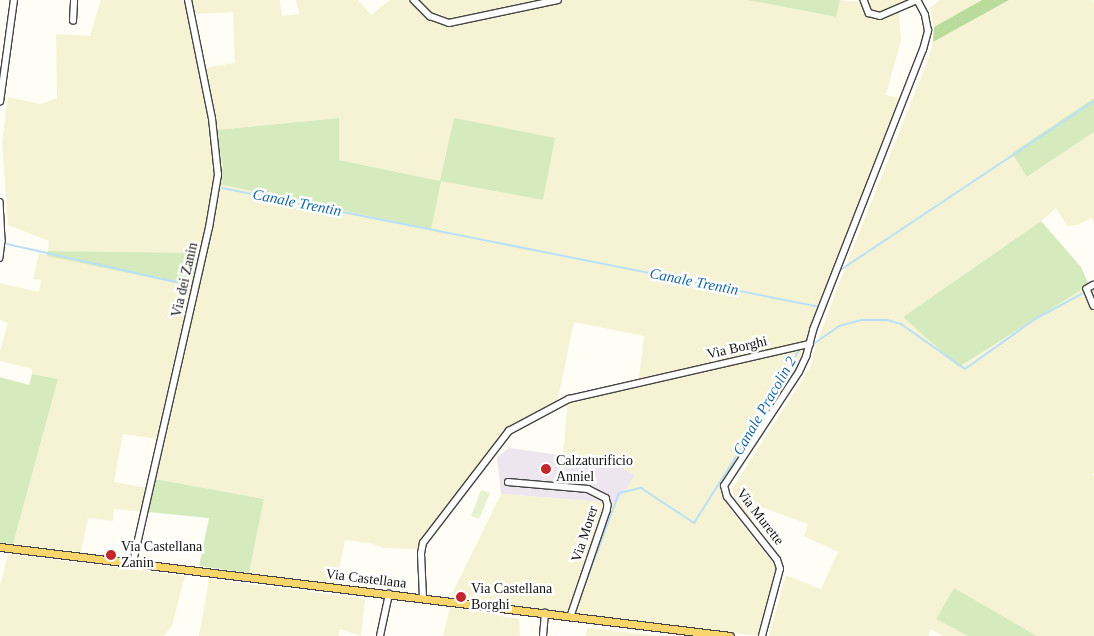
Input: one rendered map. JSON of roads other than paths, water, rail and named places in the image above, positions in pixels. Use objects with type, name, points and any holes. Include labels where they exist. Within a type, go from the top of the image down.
[{"type":"main road","name":"Via Castellana","points":[[0,546],[730,636]]},
{"type":"street","points":[[0,102],[14,0]]},
{"type":"street","points":[[73,21],[74,0]]},
{"type":"street","name":"Via dei Zanin","points":[[133,562],[205,248],[218,174],[212,119],[188,0]]},
{"type":"street","points":[[414,0],[430,16],[449,23],[558,0]]},
{"type":"street","points":[[810,344],[813,330],[923,50],[928,31],[925,15],[917,0],[880,16],[869,13],[864,0]]},
{"type":"street","points":[[0,202],[0,258]]},
{"type":"street","points":[[1094,284],[1087,289],[1094,306]]},
{"type":"street","name":"Via Borghi","points":[[423,598],[421,554],[423,543],[509,431],[569,399],[810,344]]},
{"type":"street","name":"Via Murette","points":[[762,636],[780,569],[777,560],[727,497],[724,486],[800,372],[810,344]]},
{"type":"street","name":"Via Morer","points":[[508,482],[588,489],[606,498],[607,511],[572,616]]},
{"type":"street","points":[[380,636],[389,594]]},
{"type":"street","points":[[543,636],[545,613]]},
{"type":"waterway","name":"Canale Trentin","points":[[839,271],[1094,101]]},
{"type":"waterway","name":"Canale Trentin","points":[[222,188],[820,307]]},
{"type":"waterway","name":"Canale Trentin","points":[[7,244],[193,286]]},
{"type":"waterway","name":"Canale Pracolin 2","points":[[812,345],[839,326],[862,320],[887,320],[901,324],[965,369],[1035,319],[1087,291]]},
{"type":"waterway","name":"Canale Pracolin 2","points":[[584,587],[619,493],[641,488],[694,523],[773,398],[800,348]]},
{"type":"place","name":"Calzaturificio Anniel","points":[[546,469]]},
{"type":"place","name":"Via Castellana Zanin","points":[[111,555]]},
{"type":"place","name":"Via Castellana Borghi","points":[[461,597]]}]
